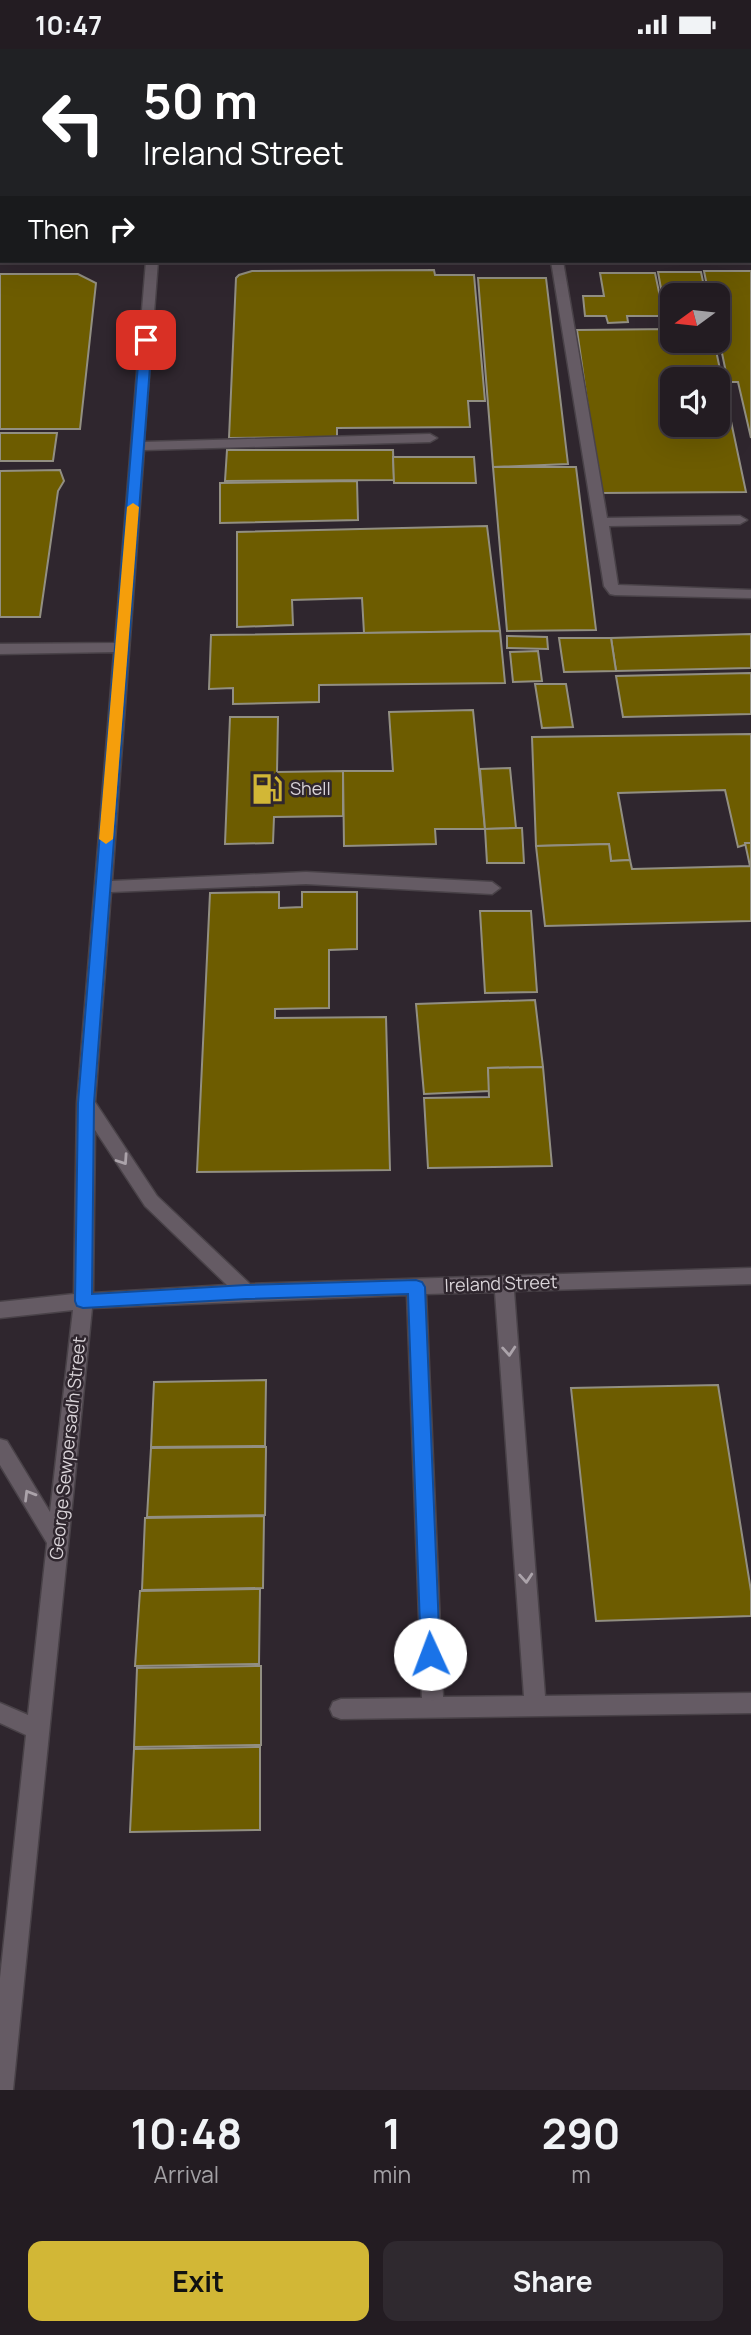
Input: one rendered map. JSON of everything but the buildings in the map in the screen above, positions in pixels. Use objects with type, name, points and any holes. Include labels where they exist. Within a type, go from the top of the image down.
[{"type":"street","name":"George Sewpersadh Street","points":[[1,2090],[83,1301],[86,1103],[152,263]]},
{"type":"street","points":[[556,263],[611,586],[615,591],[635,594],[751,594]]},
{"type":"street","points":[[138,446],[430,438]]},
{"type":"street","points":[[601,522],[740,520]]},
{"type":"street","points":[[0,649],[122,647]]},
{"type":"street","points":[[103,887],[306,878],[492,888]]},
{"type":"street","points":[[86,1103],[151,1201],[246,1292]]},
{"type":"street","name":"Ireland Street","points":[[0,1310],[83,1301],[246,1292],[751,1276]]},
{"type":"street","points":[[504,1283],[535,1705]]},
{"type":"street","points":[[416,1287],[433,1707]]},
{"type":"street","points":[[0,1447],[58,1543]]},
{"type":"street","points":[[341,1709],[751,1703]]},
{"type":"street","points":[[0,1713],[37,1729]]},
{"type":"slow traffic","points":[[106,839],[133,507]]},
{"type":"place","name":"Shell","points":[[267,789]]},
{"type":"route","points":[[146,340],[86,1103],[83,1301],[246,1292],[416,1287],[430,1654]]}]
